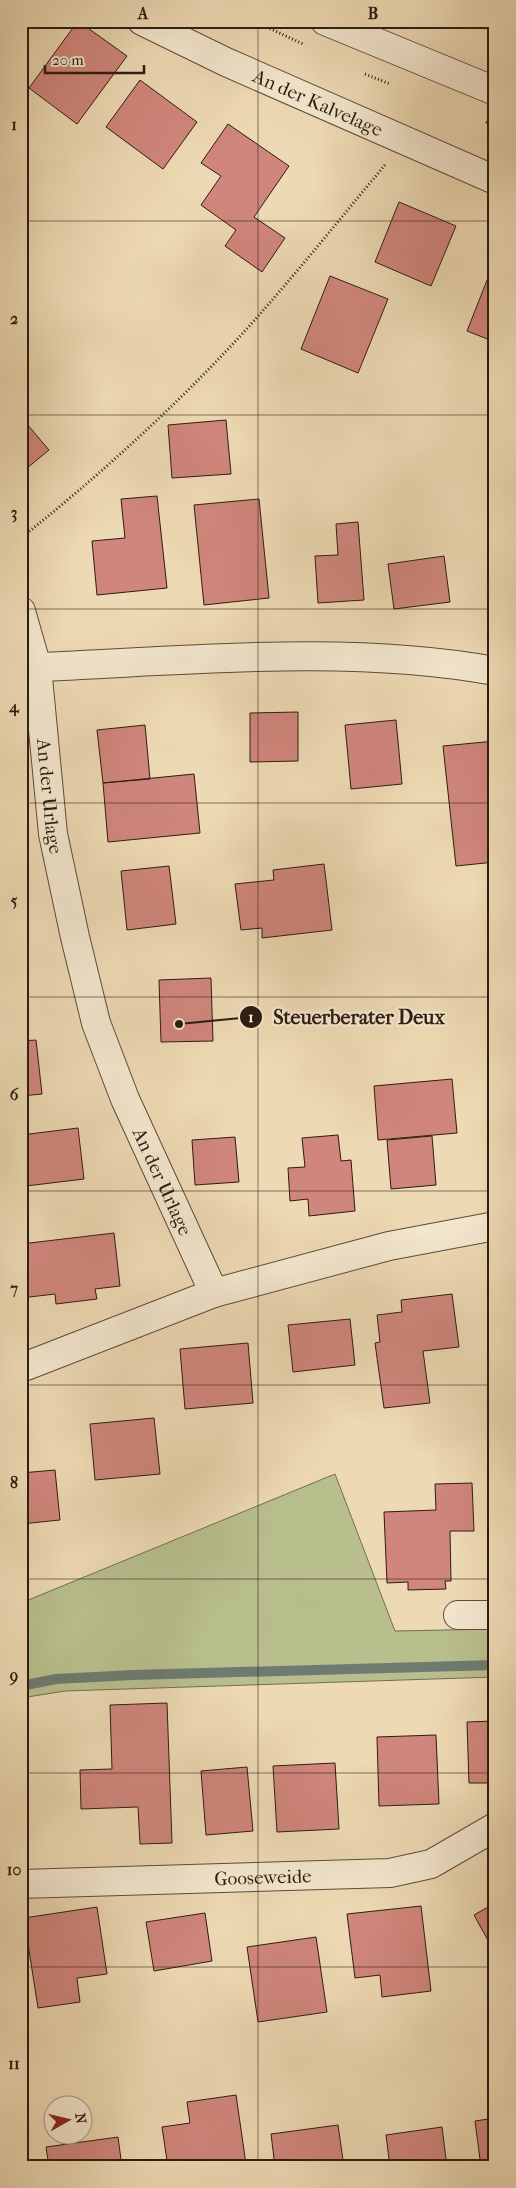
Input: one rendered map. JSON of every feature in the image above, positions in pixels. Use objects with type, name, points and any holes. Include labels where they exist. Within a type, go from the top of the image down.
[{"type":"street","name":"An der Kalvelage","points":[[142,21],[226,62],[404,142],[495,180]]},
{"type":"street","points":[[325,21],[495,91]]},
{"type":"street","name":"An der Urlage","points":[[21,612],[37,667],[53,834],[96,1023],[125,1099],[214,1293]]},
{"type":"street","points":[[37,667],[289,657],[368,657],[495,671]]},
{"type":"street","points":[[21,1368],[214,1293],[389,1246],[495,1226]]},
{"type":"street","points":[[458,1615],[495,1615]]},
{"type":"street","name":"Gooseweide","points":[[21,1884],[390,1873],[431,1864],[495,1827]]},
{"type":"path","points":[[21,538],[98,474],[168,409],[244,332],[404,142]]},
{"type":"green space","points":[[335,1474],[395,1631],[495,1629],[495,1677],[65,1691],[21,1698],[21,1603]]},
{"type":"building","points":[[78,21],[127,56],[77,124],[29,88]]},
{"type":"building","points":[[140,80],[197,122],[163,169],[106,127]]},
{"type":"building","points":[[228,124],[289,166],[254,217],[285,238],[262,272],[225,246],[236,230],[201,205],[221,176],[201,163]]},
{"type":"building","points":[[399,202],[456,226],[431,286],[375,262]]},
{"type":"building","points":[[495,260],[495,342],[467,331]]},
{"type":"building","points":[[330,276],[388,299],[358,373],[301,349]]},
{"type":"building","points":[[21,417],[49,450],[21,473]]},
{"type":"building","points":[[226,420],[231,474],[172,478],[168,425]]},
{"type":"building","points":[[157,496],[167,588],[97,595],[92,541],[125,538],[121,499]]},
{"type":"building","points":[[259,499],[269,598],[204,605],[194,505]]},
{"type":"building","points":[[358,522],[364,600],[318,603],[315,556],[338,555],[336,524]]},
{"type":"building","points":[[444,556],[450,602],[394,609],[388,564]]},
{"type":"building","points":[[495,571],[495,627],[494,627],[489,572]]},
{"type":"building","points":[[298,712],[298,761],[250,762],[250,713]]},
{"type":"building","points":[[396,720],[402,784],[351,789],[345,725]]},
{"type":"building","points":[[145,725],[150,779],[103,783],[97,730]]},
{"type":"building","points":[[495,741],[495,862],[456,866],[443,746]]},
{"type":"building","points":[[194,774],[200,833],[108,842],[103,783]]},
{"type":"building","points":[[324,864],[332,930],[262,938],[262,928],[241,930],[235,884],[274,880],[273,870]]},
{"type":"building","points":[[169,866],[176,924],[127,930],[121,871]]},
{"type":"building","points":[[21,957],[25,994],[21,994]]},
{"type":"building","points":[[211,978],[213,1041],[161,1042],[159,980]]},
{"type":"building","points":[[36,1040],[42,1094],[21,1096],[21,1041]]},
{"type":"building","points":[[452,1079],[457,1133],[378,1140],[374,1086]]},
{"type":"building","points":[[78,1128],[84,1179],[26,1186],[21,1135]]},
{"type":"building","points":[[338,1135],[341,1161],[351,1160],[355,1211],[309,1216],[308,1199],[290,1201],[288,1168],[305,1167],[302,1138]]},
{"type":"building","points":[[432,1136],[436,1185],[391,1189],[387,1140]]},
{"type":"building","points":[[235,1137],[239,1182],[195,1185],[192,1140]]},
{"type":"building","points":[[114,1233],[120,1286],[95,1289],[97,1299],[56,1304],[55,1294],[21,1298],[21,1244]]},
{"type":"building","points":[[495,1278],[495,1323],[494,1323],[490,1279]]},
{"type":"building","points":[[452,1294],[459,1347],[423,1351],[430,1403],[384,1408],[375,1343],[380,1342],[377,1315],[402,1312],[401,1300]]},
{"type":"building","points":[[350,1319],[355,1365],[293,1372],[288,1325]]},
{"type":"building","points":[[248,1343],[253,1403],[185,1409],[180,1349]]},
{"type":"building","points":[[154,1418],[160,1474],[95,1480],[90,1424]]},
{"type":"building","points":[[55,1470],[60,1520],[21,1524],[21,1473]]},
{"type":"building","points":[[472,1483],[474,1531],[450,1531],[451,1581],[445,1581],[446,1589],[408,1590],[408,1582],[387,1583],[384,1512],[436,1510],[435,1484]]},
{"type":"building","points":[[490,1504],[495,1504],[495,1562],[492,1562]]},
{"type":"building","points":[[167,1703],[172,1843],[140,1844],[138,1807],[81,1809],[80,1770],[112,1769],[110,1705]]},
{"type":"building","points":[[495,1721],[495,1783],[469,1783],[467,1722]]},
{"type":"building","points":[[436,1735],[439,1804],[379,1806],[377,1737]]},
{"type":"building","points":[[335,1763],[339,1829],[277,1832],[273,1766]]},
{"type":"building","points":[[247,1767],[253,1831],[206,1835],[201,1771]]},
{"type":"building","points":[[495,1903],[495,1953],[474,1915]]},
{"type":"building","points":[[421,1906],[431,1991],[382,1997],[380,1975],[355,1978],[347,1914]]},
{"type":"building","points":[[97,1907],[107,1974],[77,1978],[80,2002],[38,2008],[24,1918]]},
{"type":"building","points":[[205,1913],[212,1961],[154,1971],[146,1922]]},
{"type":"building","points":[[316,1937],[327,2012],[258,2022],[247,1947]]},
{"type":"building","points":[[236,2095],[246,2164],[229,2167],[168,2167],[162,2127],[190,2123],[187,2102]]},
{"type":"building","points":[[495,2118],[495,2167],[481,2167],[475,2121]]},
{"type":"building","points":[[338,2125],[344,2167],[275,2167],[271,2134]]},
{"type":"building","points":[[442,2127],[447,2167],[390,2167],[386,2135]]},
{"type":"building","points":[[118,2137],[122,2167],[49,2167],[46,2147],[92,2146],[92,2141]]},
{"type":"waterway","points":[[21,1686],[56,1679],[133,1675],[495,1665]]},
{"type":"place","name":"Steuerberater Deux","points":[[179,1024]]}]
